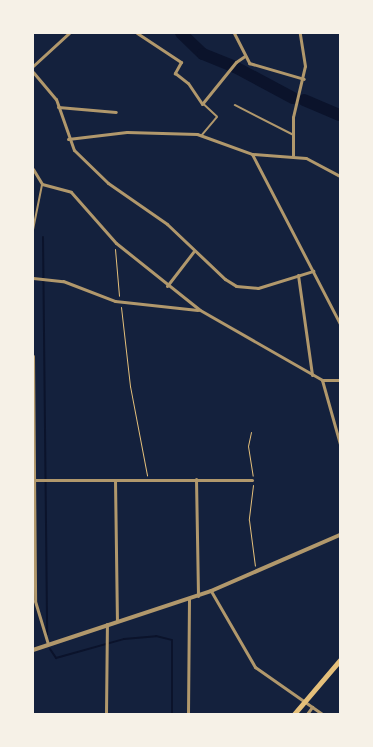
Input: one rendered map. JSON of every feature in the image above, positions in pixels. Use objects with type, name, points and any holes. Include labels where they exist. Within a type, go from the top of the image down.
[{"type":"main road","points":[[294,714],[303,700],[340,660]]},
{"type":"street","points":[[33,66],[69,33]]},
{"type":"street","points":[[137,33],[181,62],[175,73],[188,82],[202,104],[236,62],[245,56]]},
{"type":"street","points":[[234,33],[249,63],[304,79]]},
{"type":"street","points":[[293,155],[292,134],[304,79],[300,33]]},
{"type":"street","points":[[33,72],[52,93],[68,139],[108,183],[166,224],[194,251],[236,286],[258,288],[312,271]]},
{"type":"street","points":[[58,107],[116,112]]},
{"type":"street","points":[[68,139],[127,132],[200,136],[252,154],[285,159],[293,155],[324,166],[340,176]]},
{"type":"street","points":[[252,154],[340,324]]},
{"type":"street","points":[[33,169],[42,184],[71,192],[116,243],[167,286],[200,310],[312,375],[322,380],[340,380]]},
{"type":"street","points":[[167,286],[194,251]]},
{"type":"street","points":[[298,275],[312,375]]},
{"type":"street","points":[[33,278],[63,281],[120,302],[200,310]]},
{"type":"street","points":[[33,356],[35,601],[48,644]]},
{"type":"street","points":[[322,380],[340,444]]},
{"type":"street","points":[[196,479],[198,596]]},
{"type":"street","points":[[34,480],[252,480]]},
{"type":"street","points":[[115,480],[117,621]]},
{"type":"street","points":[[33,650],[107,624],[212,591],[340,535]]},
{"type":"street","points":[[212,591],[252,663],[322,714]]},
{"type":"street","points":[[188,714],[189,599]]},
{"type":"street","points":[[106,714],[107,624]]},
{"type":"street","points":[[307,714],[312,707]]},
{"type":"lane","points":[[200,136],[217,117],[202,104]]},
{"type":"lane","points":[[235,105],[292,134]]},
{"type":"lane","points":[[33,230],[42,184]]},
{"type":"path","points":[[116,243],[120,302],[130,386],[148,480]]},
{"type":"path","points":[[251,432],[248,446],[252,480],[249,542],[256,571]]},
{"type":"waterway","points":[[181,33],[203,54],[235,67],[293,98]]},
{"type":"waterway","points":[[304,100],[340,115]]},
{"type":"waterway","points":[[43,237],[47,634]]},
{"type":"waterway","points":[[50,649],[56,658],[124,639],[156,636],[172,640],[172,714]]}]
